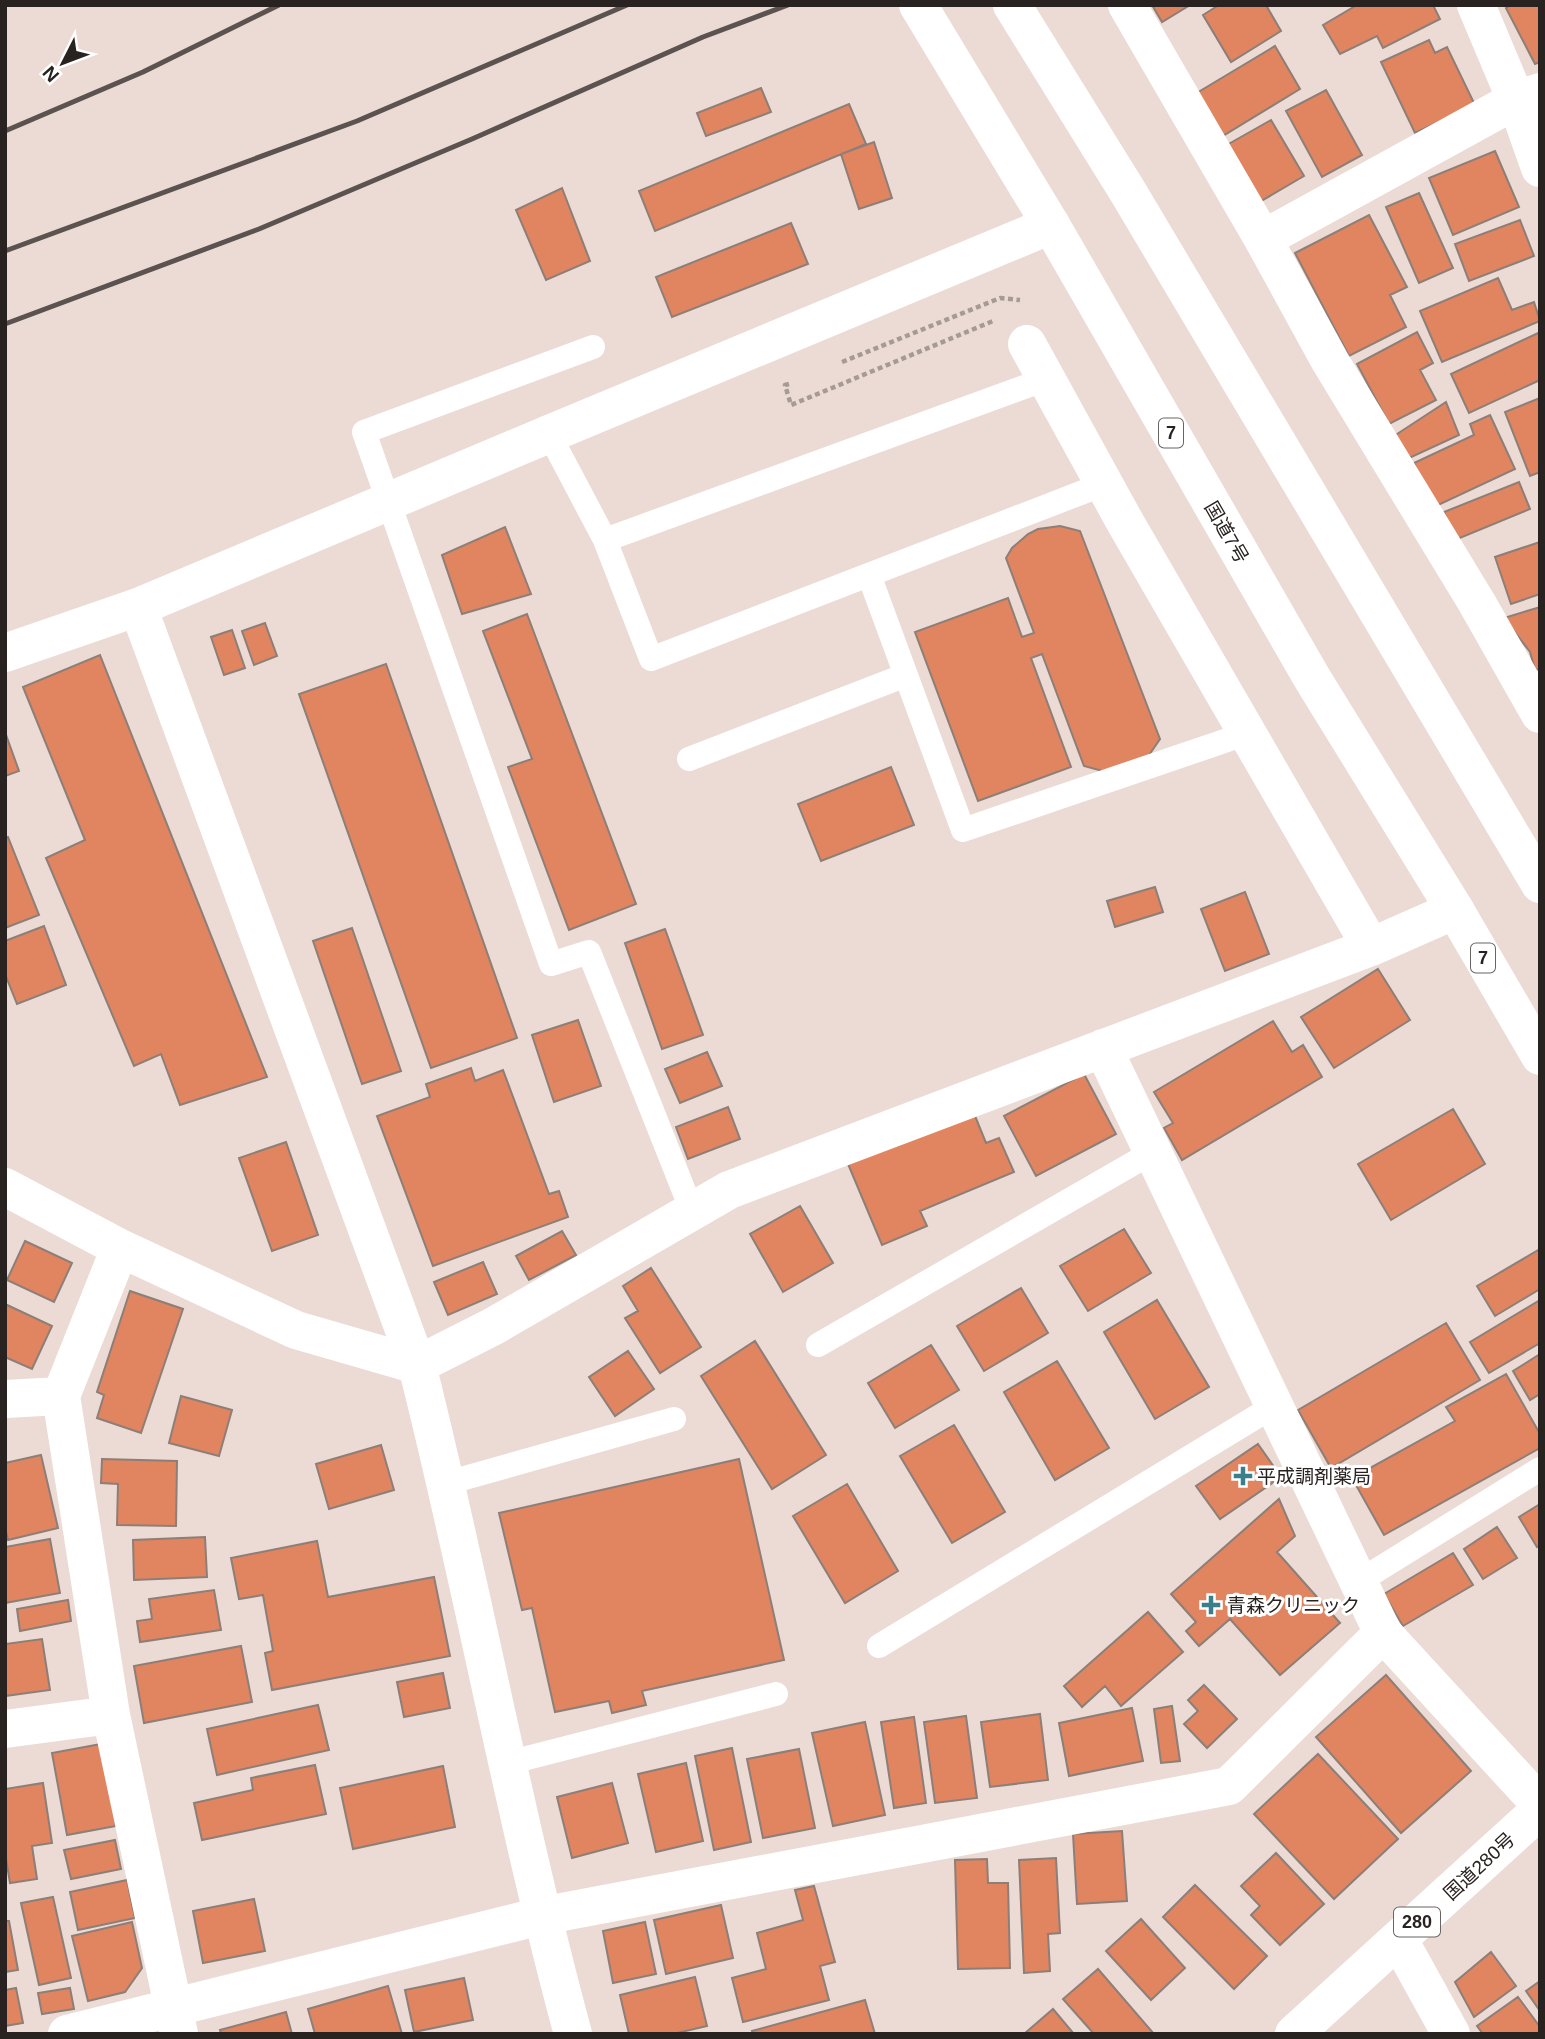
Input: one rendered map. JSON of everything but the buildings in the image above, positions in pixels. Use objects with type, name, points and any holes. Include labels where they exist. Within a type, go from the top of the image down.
[{"type":"main road","name":"国道7号","points":[[918,5],[1051,225],[1312,678],[1455,909],[1540,1056]]},
{"type":"main road","points":[[1012,5],[1128,192],[1540,884]]},
{"type":"main road","points":[[1127,5],[1263,239],[1330,361],[1477,603],[1540,714]]},
{"type":"main road","points":[[1476,5],[1528,96],[1540,168]]},
{"type":"main road","points":[[1263,239],[1528,96]]},
{"type":"main road","points":[[5,653],[138,607],[1051,225]]},
{"type":"main road","points":[[1027,344],[1104,484],[1371,947]]},
{"type":"main road","points":[[138,607],[417,1365],[447,1483],[541,1916],[572,2034]]},
{"type":"main road","points":[[5,1188],[120,1248],[296,1331],[417,1365],[494,1326],[729,1190],[1371,947],[1455,909]]},
{"type":"main road","points":[[1103,1048],[1383,1633],[1540,1804]]},
{"type":"main road","points":[[120,1248],[61,1395],[111,1714],[176,2020]]},
{"type":"main road","points":[[5,1399],[61,1395]]},
{"type":"main road","points":[[67,2034],[176,2020],[541,1916],[1229,1786],[1383,1633]]},
{"type":"main road","points":[[5,1729],[111,1714]]},
{"type":"main road","name":"国道280号","points":[[1294,2034],[1540,1810]]},
{"type":"main road","points":[[1399,1940],[1451,2034]]},
{"type":"lane","points":[[593,347],[364,432],[551,964],[589,952],[692,1211]]},
{"type":"lane","points":[[605,540],[1046,379]]},
{"type":"lane","points":[[549,434],[605,540],[651,659],[1104,484]]},
{"type":"lane","points":[[869,575],[963,830],[1248,733]]},
{"type":"lane","points":[[689,759],[906,676]]},
{"type":"lane","points":[[818,1345],[1153,1152]]},
{"type":"lane","points":[[879,1646],[1274,1406]]},
{"type":"lane","points":[[447,1483],[674,1419]]},
{"type":"lane","points":[[1358,1582],[1540,1469]]},
{"type":"lane","points":[[508,1763],[776,1694]]},
{"type":"path","points":[[835,365],[1000,298],[1022,300]]},
{"type":"path","points":[[798,380],[785,385],[791,405],[991,320]]},
{"type":"railway","points":[[5,131],[143,72],[279,5]]},
{"type":"railway","points":[[5,251],[357,121],[627,5]]},
{"type":"railway","points":[[5,324],[259,229],[703,37],[788,5]]},
{"type":"place","name":"平成調剤薬局","points":[[1243,1476]]},
{"type":"place","name":"青森クリニック","points":[[1211,1605]]}]
